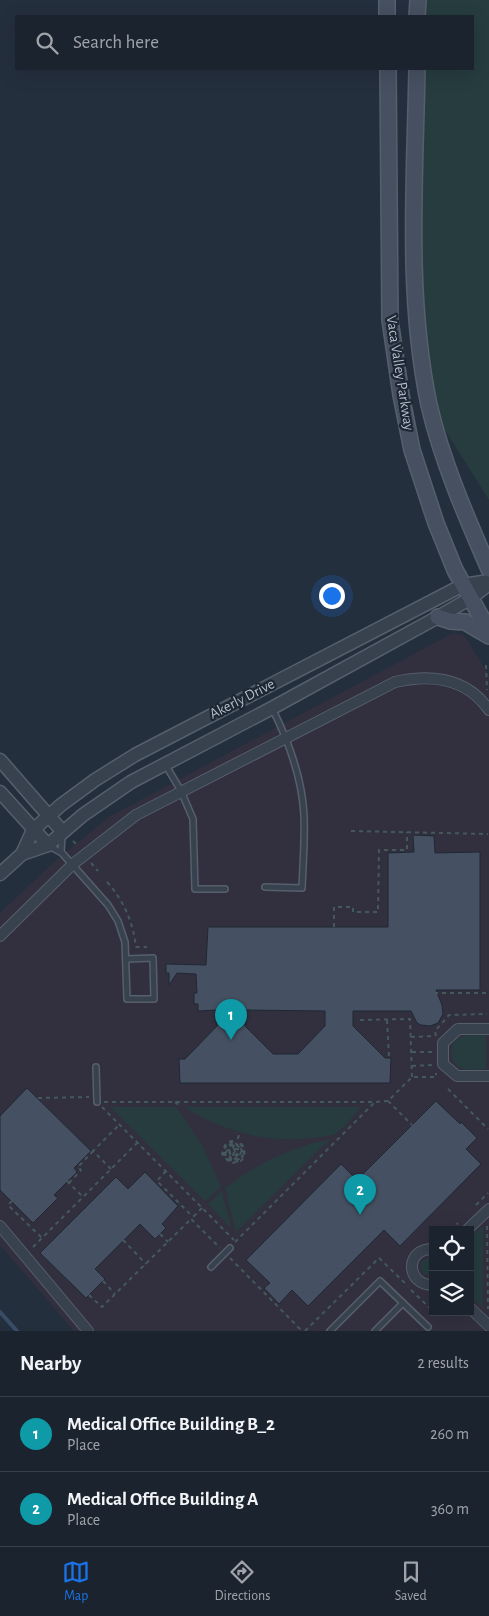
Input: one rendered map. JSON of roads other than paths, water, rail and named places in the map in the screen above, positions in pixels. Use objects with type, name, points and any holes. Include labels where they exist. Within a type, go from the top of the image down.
[{"type":"main road","points":[[387,0],[387,15]]},
{"type":"main road","points":[[417,15],[418,0]]},
{"type":"main road","name":"Vaca Valley Parkway","points":[[388,70],[390,320],[395,360],[412,450],[436,523],[463,585],[489,631]]},
{"type":"main road","name":"Vaca Valley Parkway","points":[[417,70],[414,279],[422,363],[430,406],[441,447],[464,511],[489,568]]},
{"type":"main road","points":[[438,617],[450,621],[465,622],[489,636]]},
{"type":"street","name":"Akerly Drive","points":[[0,874],[22,854],[33,830],[95,780],[135,755],[463,585],[489,582]]},
{"type":"street","name":"Akerly Drive","points":[[22,854],[48,845],[62,831],[110,796],[165,763],[272,708],[438,617],[471,598],[489,582]]},
{"type":"street","points":[[0,936],[72,864],[136,815],[395,682],[415,678],[443,679],[462,685],[483,701],[489,710]]},
{"type":"street","points":[[0,760],[62,831]]},
{"type":"street","points":[[0,792],[48,845]]},
{"type":"street","points":[[489,1029],[458,1029],[443,1043],[444,1064],[456,1076],[489,1076]]},
{"type":"street","points":[[471,1226],[489,1209]]},
{"type":"street","points":[[0,1226],[88,1331]]},
{"type":"street","points":[[429,1249],[420,1251],[416,1255],[412,1267],[416,1278],[420,1282],[429,1284]]},
{"type":"street","points":[[474,1312],[489,1326]]},
{"type":"lane","points":[[265,887],[302,888],[304,815],[296,766],[286,737],[272,708]]},
{"type":"lane","points":[[165,763],[181,791],[193,819],[195,889],[225,889]]},
{"type":"lane","points":[[61,852],[62,831]]},
{"type":"lane","points":[[48,845],[61,852],[108,905],[118,921],[125,942],[127,999],[154,999],[153,958],[126,959]]},
{"type":"lane","points":[[96,1067],[97,1099]]},
{"type":"lane","points":[[211,1267],[230,1248]]},
{"type":"lane","points":[[330,1331],[380,1281],[428,1327]]},
{"type":"lane","points":[[375,1331],[403,1303]]},
{"type":"waterway","points":[[0,1312],[17,1331]]},
{"type":"place","name":"Medical Office Building B_2","points":[[231,1040]]},
{"type":"place","name":"Medical Office Building A","points":[[360,1215]]}]
